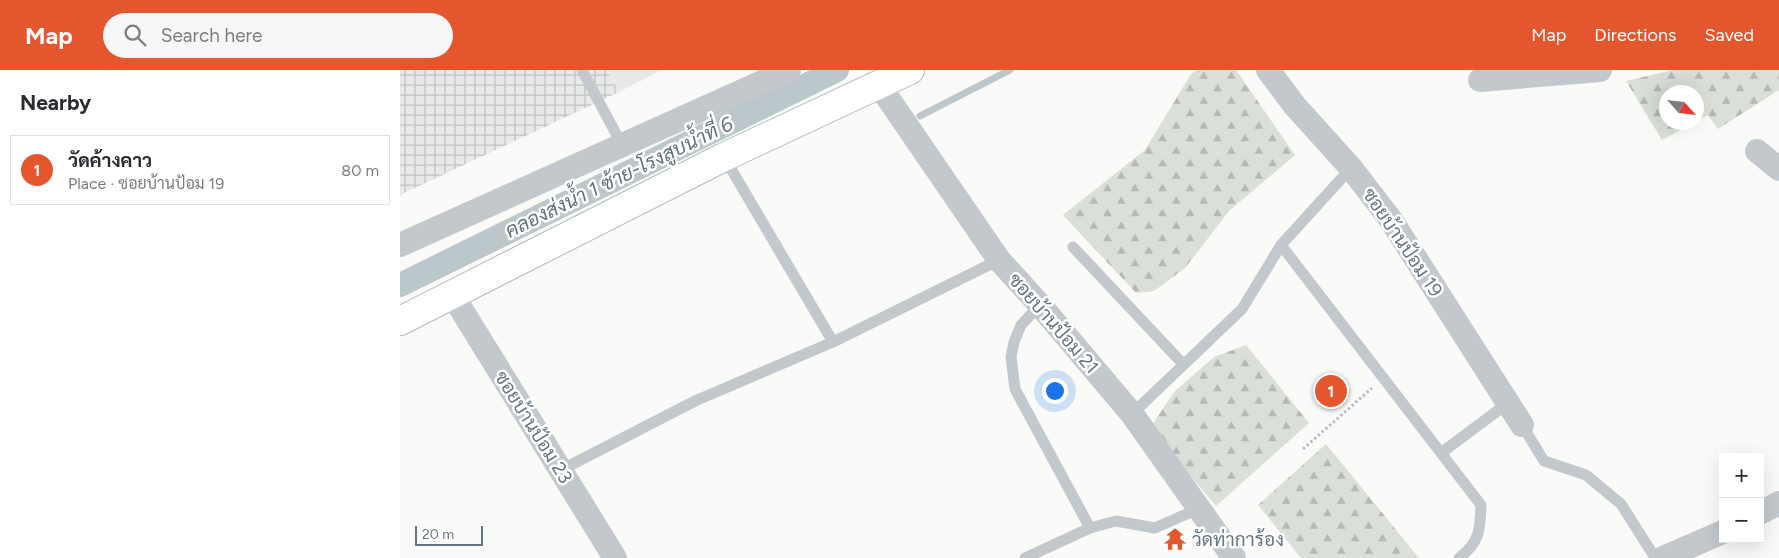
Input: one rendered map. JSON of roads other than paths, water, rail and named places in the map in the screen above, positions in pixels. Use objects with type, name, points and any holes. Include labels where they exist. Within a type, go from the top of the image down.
[{"type":"main road","points":[[400,321],[453,296],[724,156],[879,86],[910,70]]},
{"type":"street","name":"ซอยบ้านป้อม 19","points":[[1268,70],[1295,106],[1351,168],[1391,220],[1522,425]]},
{"type":"street","points":[[1480,80],[1600,70]]},
{"type":"street","points":[[400,245],[778,72]]},
{"type":"street","name":"ซอยบ้านป้อม 21","points":[[879,86],[999,260],[1040,305],[1132,414],[1234,558]]},
{"type":"street","points":[[1757,151],[1779,169]]},
{"type":"street","name":"ซอยบ้านป้อม 23","points":[[453,296],[614,558]]},
{"type":"street","points":[[1764,511],[1779,503]]},
{"type":"street","points":[[1662,558],[1719,534]]},
{"type":"lane","points":[[582,70],[622,145]]},
{"type":"lane","points":[[724,156],[833,342]]},
{"type":"lane","points":[[1132,414],[1242,309],[1281,245],[1351,168]]},
{"type":"lane","points":[[1281,245],[1481,505],[1480,533],[1466,553],[1458,558]]},
{"type":"lane","points":[[1074,247],[1183,364]]},
{"type":"lane","points":[[561,470],[696,401],[833,342],[999,260]]},
{"type":"lane","points":[[1040,305],[1021,325],[1014,342],[1011,357],[1015,389],[1090,528]]},
{"type":"lane","points":[[1441,453],[1508,403]]},
{"type":"lane","points":[[1522,425],[1544,461],[1586,475],[1621,504],[1654,556],[1662,558]]},
{"type":"lane","points":[[1025,558],[1090,528],[1116,521],[1155,528],[1198,509]]},
{"type":"waterway","name":"คลองส่งน้ำ 1 ซ้าย-โรงสูบน้ำที่ 6","points":[[400,285],[837,70]]},
{"type":"waterway","points":[[920,116],[1010,70]]},
{"type":"place","name":"วัดค้างคาว","points":[[1331,391]]},
{"type":"place","name":"วัดท่าการ้อง","points":[[1175,539]]}]
